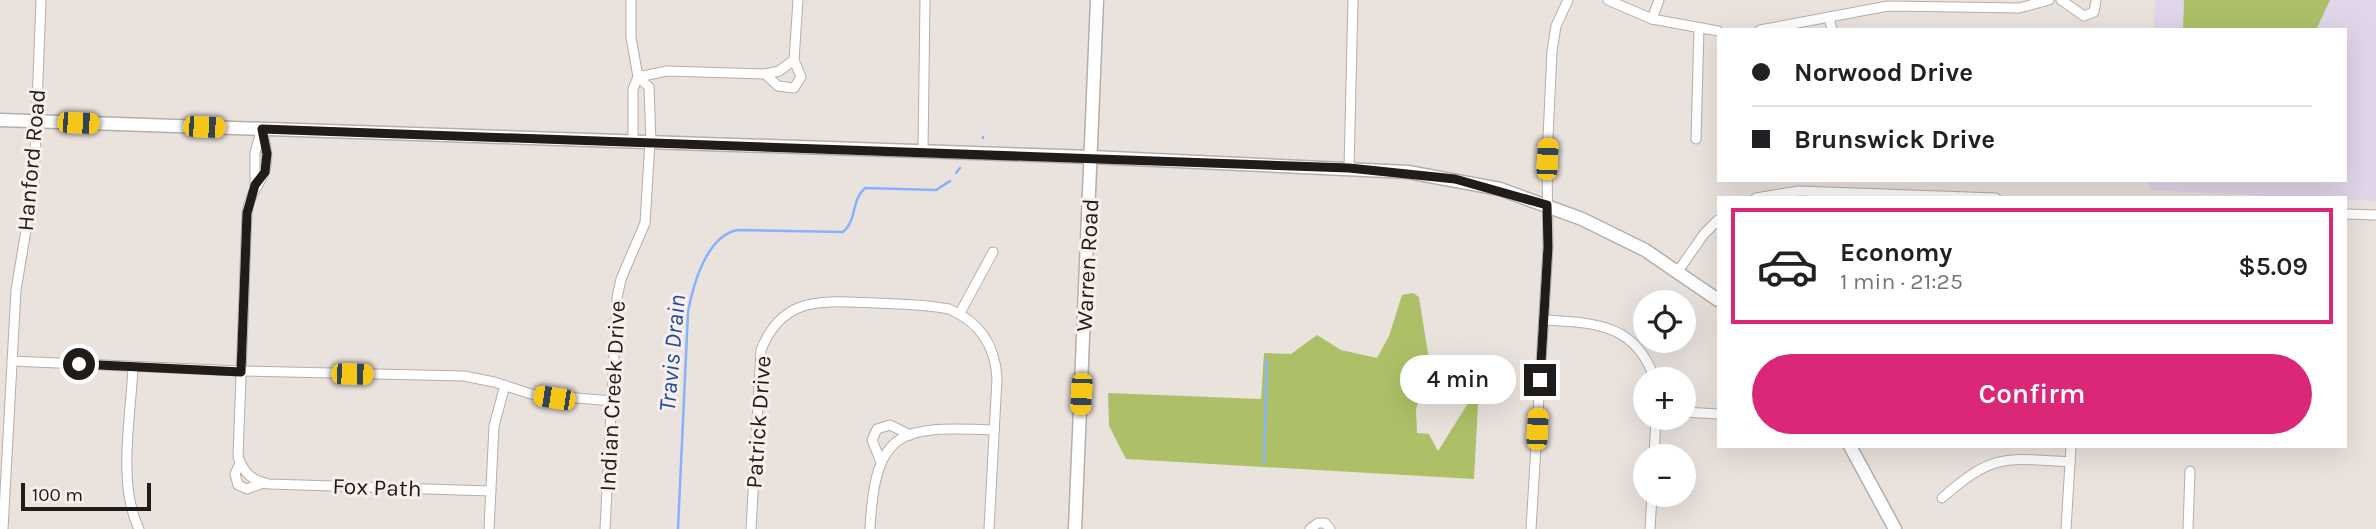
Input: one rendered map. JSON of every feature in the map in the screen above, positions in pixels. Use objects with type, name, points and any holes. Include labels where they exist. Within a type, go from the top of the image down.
[{"type":"main road","name":"Warren Road","points":[[1075,529],[1097,0]]},
{"type":"main road","points":[[0,120],[1092,157],[1349,168],[1455,179],[1547,205],[1617,235],[1678,271],[1717,299]]},
{"type":"main road","points":[[1851,448],[1895,529]]},
{"type":"street","name":"Hanford Road","points":[[3,529],[16,290],[34,182],[41,0]]},
{"type":"street","points":[[631,0],[631,37],[638,77],[633,89],[633,141]]},
{"type":"street","points":[[765,74],[778,86],[794,88],[800,77],[794,60],[799,0]]},
{"type":"street","points":[[923,151],[925,0]]},
{"type":"street","points":[[1349,168],[1353,0]]},
{"type":"street","points":[[1531,529],[1549,239],[1547,205],[1552,51],[1556,26],[1568,0]]},
{"type":"street","points":[[1608,0],[1652,19],[1717,31]]},
{"type":"street","points":[[1652,19],[1659,0]]},
{"type":"street","points":[[1771,28],[1888,6],[1971,4],[2019,8],[2049,0]]},
{"type":"street","points":[[2061,0],[2084,16],[2094,12],[2096,0]]},
{"type":"street","points":[[1829,17],[1832,28]]},
{"type":"street","points":[[1696,139],[1699,29]]},
{"type":"street","points":[[638,77],[675,71],[765,74],[779,71],[794,60]]},
{"type":"street","name":"Indian Creek Drive","points":[[605,529],[618,288],[645,223],[650,142],[649,87],[638,77]]},
{"type":"street","points":[[241,372],[247,213],[255,185],[255,153],[262,129]]},
{"type":"street","points":[[1835,182],[1835,191]]},
{"type":"street","points":[[1765,196],[1782,192],[1835,191],[1942,196]]},
{"type":"street","points":[[2347,214],[2376,215]]},
{"type":"street","points":[[1678,271],[1717,220]]},
{"type":"street","points":[[989,529],[997,378],[994,355],[982,331],[960,313],[993,252]]},
{"type":"street","name":"Patrick Drive","points":[[751,529],[759,364],[768,332],[799,307],[825,301],[933,306],[960,313]]},
{"type":"street","points":[[1544,320],[1587,322],[1614,330],[1641,353],[1648,367]]},
{"type":"street","points":[[12,361],[241,372],[464,376],[554,398],[612,401]]},
{"type":"street","points":[[133,367],[127,482],[131,509],[139,529]]},
{"type":"street","name":"Fox Path","points":[[241,372],[240,463],[235,474],[238,485],[247,489],[263,483],[491,491]]},
{"type":"street","points":[[489,529],[494,426],[505,385]]},
{"type":"street","points":[[1696,413],[1717,414]]},
{"type":"street","points":[[881,462],[872,440],[877,429],[890,425],[910,435]]},
{"type":"street","points":[[870,529],[874,480],[881,462],[892,447],[910,435],[934,428],[994,430]]},
{"type":"street","points":[[2066,529],[2071,448]]},
{"type":"street","points":[[1942,498],[1971,472],[1997,462],[2020,459],[2070,462]]},
{"type":"street","points":[[240,463],[248,475],[263,483]]},
{"type":"street","points":[[2188,529],[2190,471]]},
{"type":"street","points":[[1650,529],[1651,507]]},
{"type":"street","points":[[1310,529],[1318,523],[1325,523],[1330,529]]},
{"type":"shaded area","points":[[2155,0],[2376,0],[2376,201],[2347,200],[2347,196],[2273,196],[2149,190],[2149,182],[2347,182],[2347,28],[2154,28]]},
{"type":"green space","points":[[2184,0],[2330,0],[2317,28],[2183,28]]},
{"type":"green space","points":[[1413,293],[1419,297],[1430,366],[1416,409],[1417,433],[1429,434],[1438,451],[1479,386],[1474,479],[1126,459],[1109,426],[1108,393],[1261,399],[1264,353],[1291,354],[1317,335],[1341,350],[1377,358],[1389,336],[1402,295]]},
{"type":"waterway","name":"Travis Drain","points":[[956,173],[960,168]]},
{"type":"waterway","name":"Travis Drain","points":[[678,529],[688,312],[693,289],[709,252],[726,234],[737,230],[843,232],[865,188],[936,190],[950,181]]},
{"type":"waterway","points":[[1264,463],[1267,359]]},
{"type":"route","points":[[79,364],[241,372],[247,213],[255,185],[265,172],[267,154],[262,129],[1092,157],[1363,169],[1455,179],[1547,205],[1549,232],[1540,380]]}]
